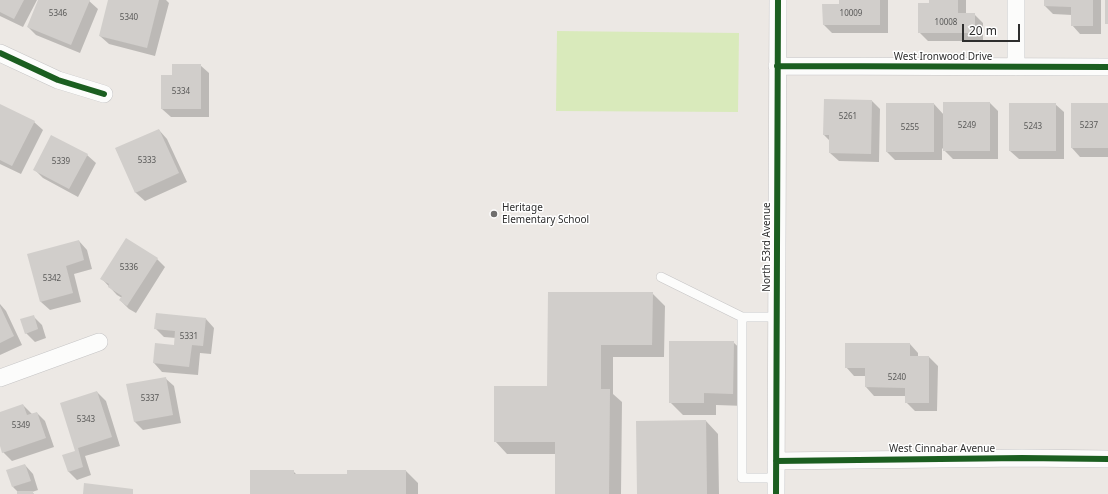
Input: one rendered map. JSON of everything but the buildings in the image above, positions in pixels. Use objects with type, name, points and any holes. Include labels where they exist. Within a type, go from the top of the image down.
[{"type":"street","name":"North 53rd Avenue","points":[[776,486],[778,0]]},
{"type":"street","points":[[1016,0],[1016,67]]},
{"type":"street","points":[[0,53],[58,80],[104,94]]},
{"type":"street","name":"West Ironwood Drive","points":[[777,66],[1108,67]]},
{"type":"street","points":[[0,378],[99,342]]},
{"type":"street","name":"West Cinnabar Avenue","points":[[776,461],[1022,458],[1108,459]]},
{"type":"lane","points":[[661,277],[742,316],[777,318]]},
{"type":"lane","points":[[742,316],[742,478],[776,486]]},
{"type":"green space","points":[[557,31],[739,33],[738,112],[556,111]]},
{"type":"cycle path","points":[[776,494],[778,0]]},
{"type":"cycle path","points":[[0,53],[58,80],[104,94]]},
{"type":"cycle path","points":[[777,66],[1108,67]]},
{"type":"cycle path","points":[[776,461],[1022,458],[1108,459]]},
{"type":"place","name":"Heritage Elementary School","points":[[494,214]]}]
